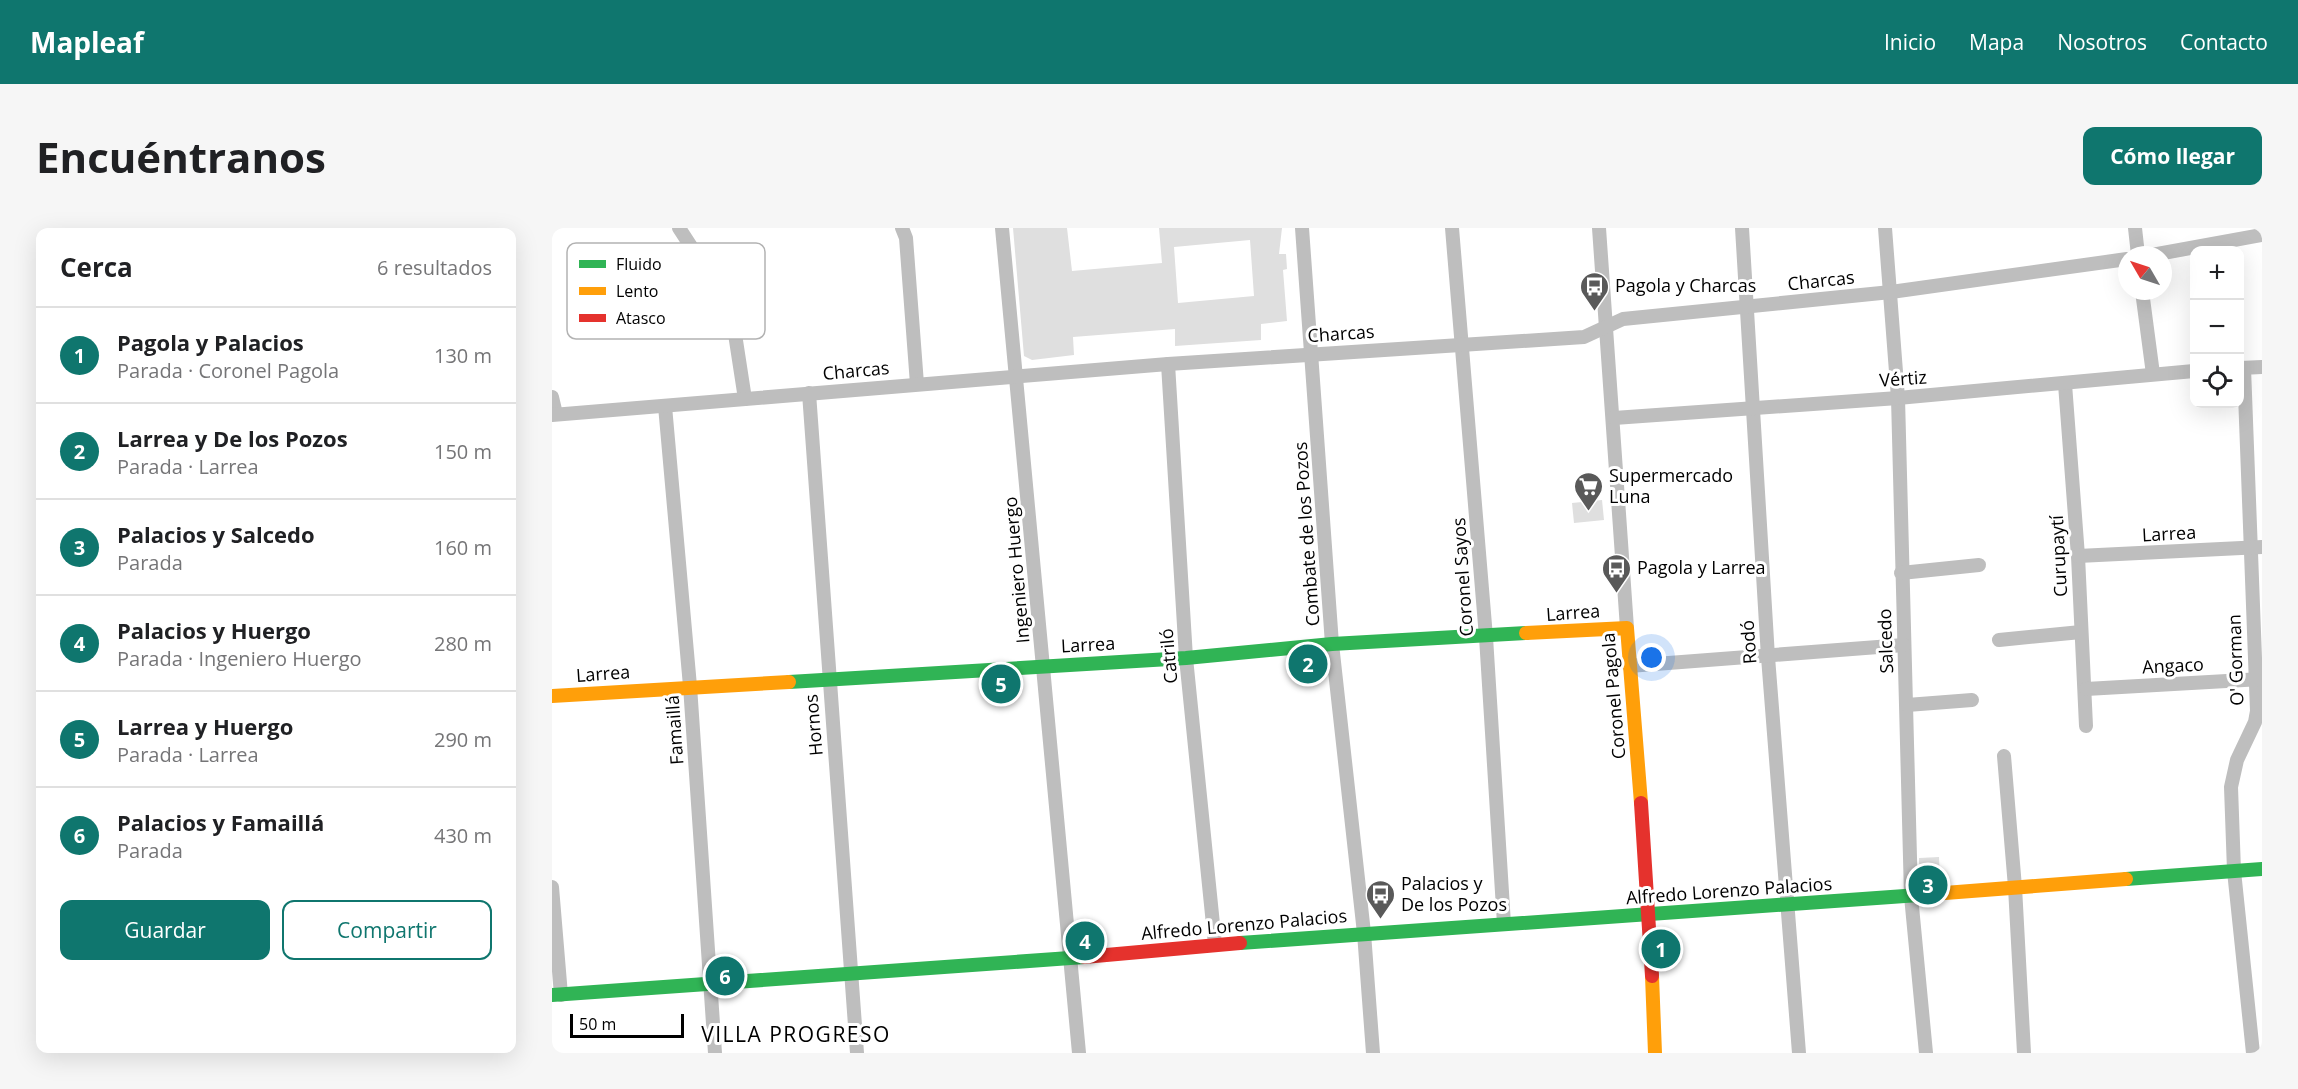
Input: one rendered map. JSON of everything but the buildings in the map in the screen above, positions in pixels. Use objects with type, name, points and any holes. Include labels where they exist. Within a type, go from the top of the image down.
[{"type":"street","points":[[679,228],[689,243]]},
{"type":"street","points":[[902,228],[906,238],[917,384]]},
{"type":"street","name":"Ingeniero Huergo","points":[[1002,228],[1018,376],[1079,1053]]},
{"type":"street","name":"Combate de los Pozos","points":[[1302,228],[1332,644],[1364,933],[1373,1053]]},
{"type":"street","name":"Coronel Sayos","points":[[1452,228],[1486,637],[1504,924]]},
{"type":"street","name":"Coronel Pagola","points":[[1599,228],[1605,327],[1614,418],[1629,666],[1649,915],[1655,1053]]},
{"type":"street","name":"Rodó","points":[[1742,228],[1768,657],[1799,1053]]},
{"type":"street","name":"Salcedo","points":[[1886,228],[1898,398],[1911,896],[1926,1053]]},
{"type":"street","points":[[2135,228],[2137,246]]},
{"type":"street","points":[[2172,251],[2262,235]]},
{"type":"street","name":"Charcas","points":[[554,414],[1168,364],[1584,337],[1623,319],[1891,292],[2118,260]]},
{"type":"street","points":[[2143,300],[2152,374]]},
{"type":"street","points":[[736,339],[745,399]]},
{"type":"street","name":"Catriló","points":[[1168,364],[1186,658],[1215,944]]},
{"type":"street","points":[[2244,368],[2262,367]]},
{"type":"street","name":"Vértiz","points":[[1614,418],[1898,398],[2190,371]]},
{"type":"street","name":"Curupaytí","points":[[2065,384],[2078,556],[2086,726]]},
{"type":"street","name":"Hornos","points":[[809,393],[857,1053]]},
{"type":"street","name":"O' Gorman","points":[[2244,394],[2256,548],[2259,679],[2255,723],[2237,760],[2231,787],[2234,871],[2253,1053]]},
{"type":"street","points":[[552,397],[554,414]]},
{"type":"street","name":"Famaillá","points":[[664,406],[690,687],[715,1053]]},
{"type":"street","name":"Larrea","points":[[2078,556],[2256,548]]},
{"type":"street","points":[[1901,573],[1979,565]]},
{"type":"street","name":"Larrea","points":[[552,696],[828,677],[1186,658],[1332,644],[1627,628]]},
{"type":"street","points":[[1999,640],[2081,632]]},
{"type":"street","points":[[1629,666],[1904,645]]},
{"type":"street","name":"Angaco","points":[[2086,689],[2259,679]]},
{"type":"street","points":[[1907,705],[1972,700]]},
{"type":"street","points":[[2004,756],[2015,887],[2024,1053]]},
{"type":"street","name":"Alfredo Lorenzo Palacios","points":[[556,995],[1071,958],[1215,944],[1649,915],[2262,869]]},
{"type":"street","points":[[552,887],[556,995]]},
{"type":"traffic: fast","points":[[789,682],[1186,658],[1332,644],[1526,633]]},
{"type":"traffic: fast","points":[[2126,879],[2262,869]]},
{"type":"traffic: fast","points":[[1240,943],[1919,895]]},
{"type":"traffic: fast","points":[[552,995],[1084,957]]},
{"type":"traffic: slow","points":[[1526,633],[1627,628],[1641,803]]},
{"type":"traffic: slow","points":[[552,696],[789,682]]},
{"type":"traffic: slow","points":[[1919,895],[2126,879]]},
{"type":"traffic: slow","points":[[1652,976],[1655,1053]]},
{"type":"traffic: jam","points":[[1641,803],[1652,976]]},
{"type":"traffic: jam","points":[[1084,957],[1240,943]]},
{"type":"place","name":"Pagola y Charcas","points":[[1594,312]]},
{"type":"place","name":"Supermercado Luna","points":[[1588,512]]},
{"type":"place","name":"Pagola y Larrea","points":[[1616,594]]},
{"type":"place","name":"Larrea y De los Pozos","points":[[1308,664]]},
{"type":"place","name":"Larrea y Huergo","points":[[1001,684]]},
{"type":"place","name":"Palacios y Salcedo","points":[[1928,885]]},
{"type":"place","name":"Palacios y De los Pozos","points":[[1380,920]]},
{"type":"place","name":"Palacios y Huergo","points":[[1085,941]]},
{"type":"place","name":"Pagola y Palacios","points":[[1661,949]]},
{"type":"place","name":"Palacios y Famaillá","points":[[725,976]]},
{"type":"district","name":"VILLA PROGRESO","points":[[796,1035]]}]
